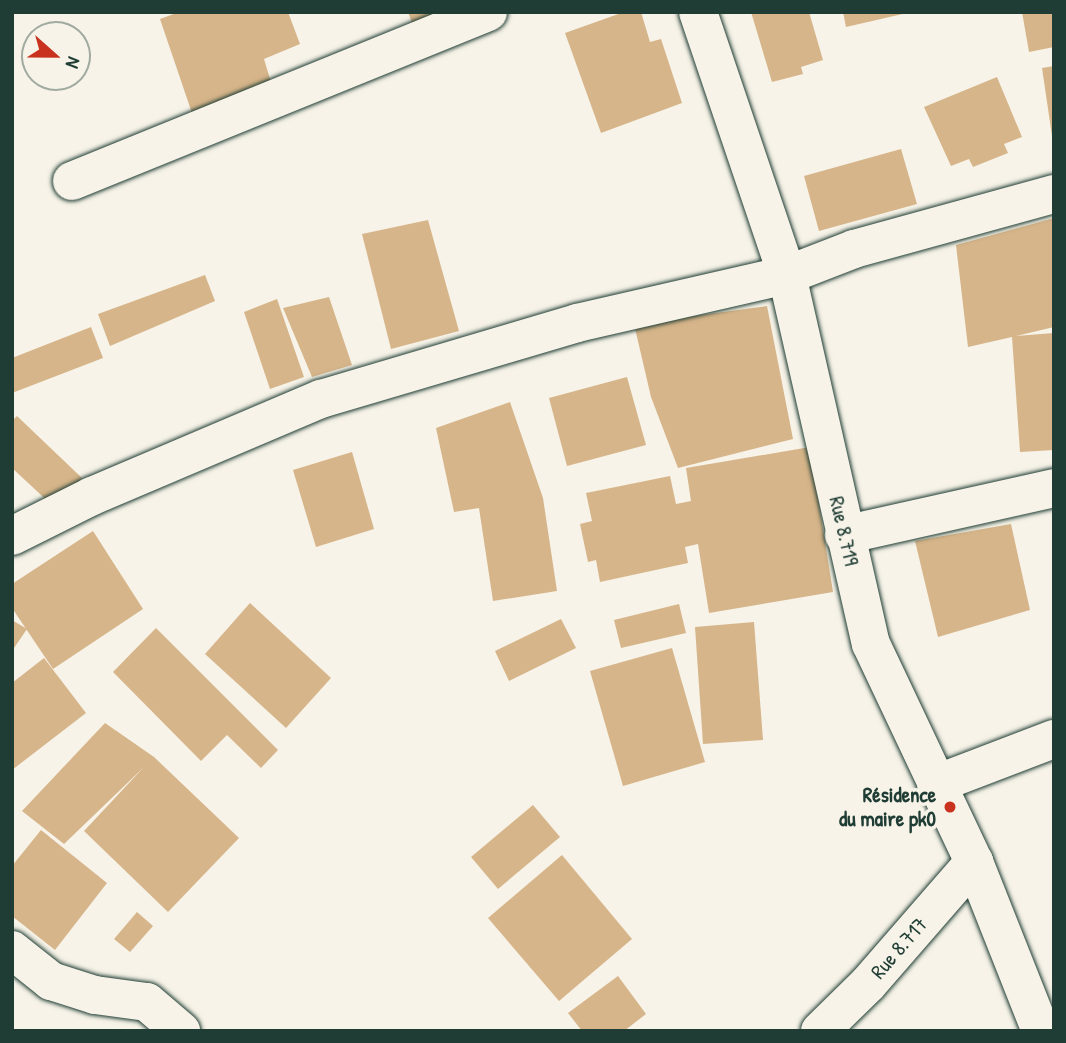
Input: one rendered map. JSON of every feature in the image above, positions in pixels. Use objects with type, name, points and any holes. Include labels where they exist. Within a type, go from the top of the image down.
[{"type":"street","points":[[72,181],[488,12]]},
{"type":"street","name":"Rue 8.719","points":[[698,12],[787,275],[844,535],[871,644],[974,862],[1041,1031]]},
{"type":"street","points":[[12,536],[92,496],[321,399],[577,323],[787,275],[854,250],[1054,194]]},
{"type":"street","points":[[844,535],[1054,488]]},
{"type":"street","points":[[936,784],[1054,739]]},
{"type":"street","name":"Rue 8.717","points":[[821,1031],[868,984],[974,862]]},
{"type":"street","points":[[12,950],[51,981],[95,995],[147,1002],[181,1031]]},
{"type":"building","points":[[179,12],[288,12],[300,44],[264,59],[276,99],[196,125],[160,19]]},
{"type":"building","points":[[408,12],[438,12],[415,31]]},
{"type":"building","points":[[624,12],[641,12],[650,42],[661,39],[682,103],[601,133],[565,33]]},
{"type":"building","points":[[751,12],[809,12],[823,60],[801,67],[803,74],[772,82]]},
{"type":"building","points":[[843,12],[907,12],[907,13],[846,27]]},
{"type":"building","points":[[1022,12],[1054,12],[1054,47],[1029,52]]},
{"type":"building","points":[[1054,66],[1054,135],[1052,136],[1042,68]]},
{"type":"building","points":[[997,77],[1022,137],[1004,144],[1008,153],[973,167],[969,159],[951,166],[924,107]]},
{"type":"building","points":[[901,149],[917,204],[819,231],[804,176]]},
{"type":"building","points":[[1054,218],[1054,327],[1016,336],[1054,333],[1054,450],[1020,452],[1012,337],[968,347],[956,245]]},
{"type":"building","points":[[428,220],[459,331],[391,349],[362,234]]},
{"type":"building","points":[[205,275],[215,301],[110,346],[98,314]]},
{"type":"building","points":[[329,297],[352,365],[312,377],[283,308]]},
{"type":"building","points":[[277,299],[304,377],[270,389],[244,312]]},
{"type":"building","points":[[767,306],[793,439],[678,468],[651,397],[634,324]]},
{"type":"building","points":[[91,327],[103,358],[12,393],[12,358]]},
{"type":"building","points":[[627,377],[646,445],[567,466],[549,398]]},
{"type":"building","points":[[510,402],[543,498],[557,591],[493,601],[479,508],[454,512],[436,428]]},
{"type":"building","points":[[17,416],[82,478],[54,507],[12,468],[12,421]]},
{"type":"building","points":[[810,447],[833,592],[709,613],[698,544],[685,547],[688,563],[600,582],[596,560],[588,562],[580,524],[592,521],[586,493],[670,476],[676,504],[691,501],[686,468]]},
{"type":"building","points":[[352,452],[374,529],[316,547],[293,470]]},
{"type":"building","points":[[1011,524],[1030,610],[938,637],[915,541]]},
{"type":"building","points":[[93,531],[143,609],[53,669],[12,608],[12,584]]},
{"type":"building","points":[[250,603],[331,678],[286,728],[205,654]]},
{"type":"building","points":[[679,604],[686,633],[621,648],[614,620]]},
{"type":"building","points":[[561,619],[576,648],[509,681],[495,651]]},
{"type":"building","points":[[12,620],[27,629],[12,651]]},
{"type":"building","points":[[754,622],[763,740],[703,744],[695,627]]},
{"type":"building","points":[[156,628],[278,750],[261,768],[227,735],[201,761],[113,672]]},
{"type":"building","points":[[672,648],[705,762],[623,786],[590,671]]},
{"type":"building","points":[[44,658],[86,713],[12,770],[12,683]]},
{"type":"building","points":[[105,723],[154,757],[239,838],[168,912],[84,831],[143,768],[64,844],[22,811]]},
{"type":"building","points":[[533,805],[560,837],[498,889],[471,857]]},
{"type":"building","points":[[41,830],[107,883],[55,950],[12,916],[12,866]]},
{"type":"building","points":[[562,855],[632,939],[559,1001],[488,918]]},
{"type":"building","points":[[137,912],[153,926],[130,952],[114,939]]},
{"type":"building","points":[[618,976],[646,1014],[624,1031],[582,1031],[568,1013]]},
{"type":"place","name":"Résidence du maire pk0","points":[[950,807]]}]
